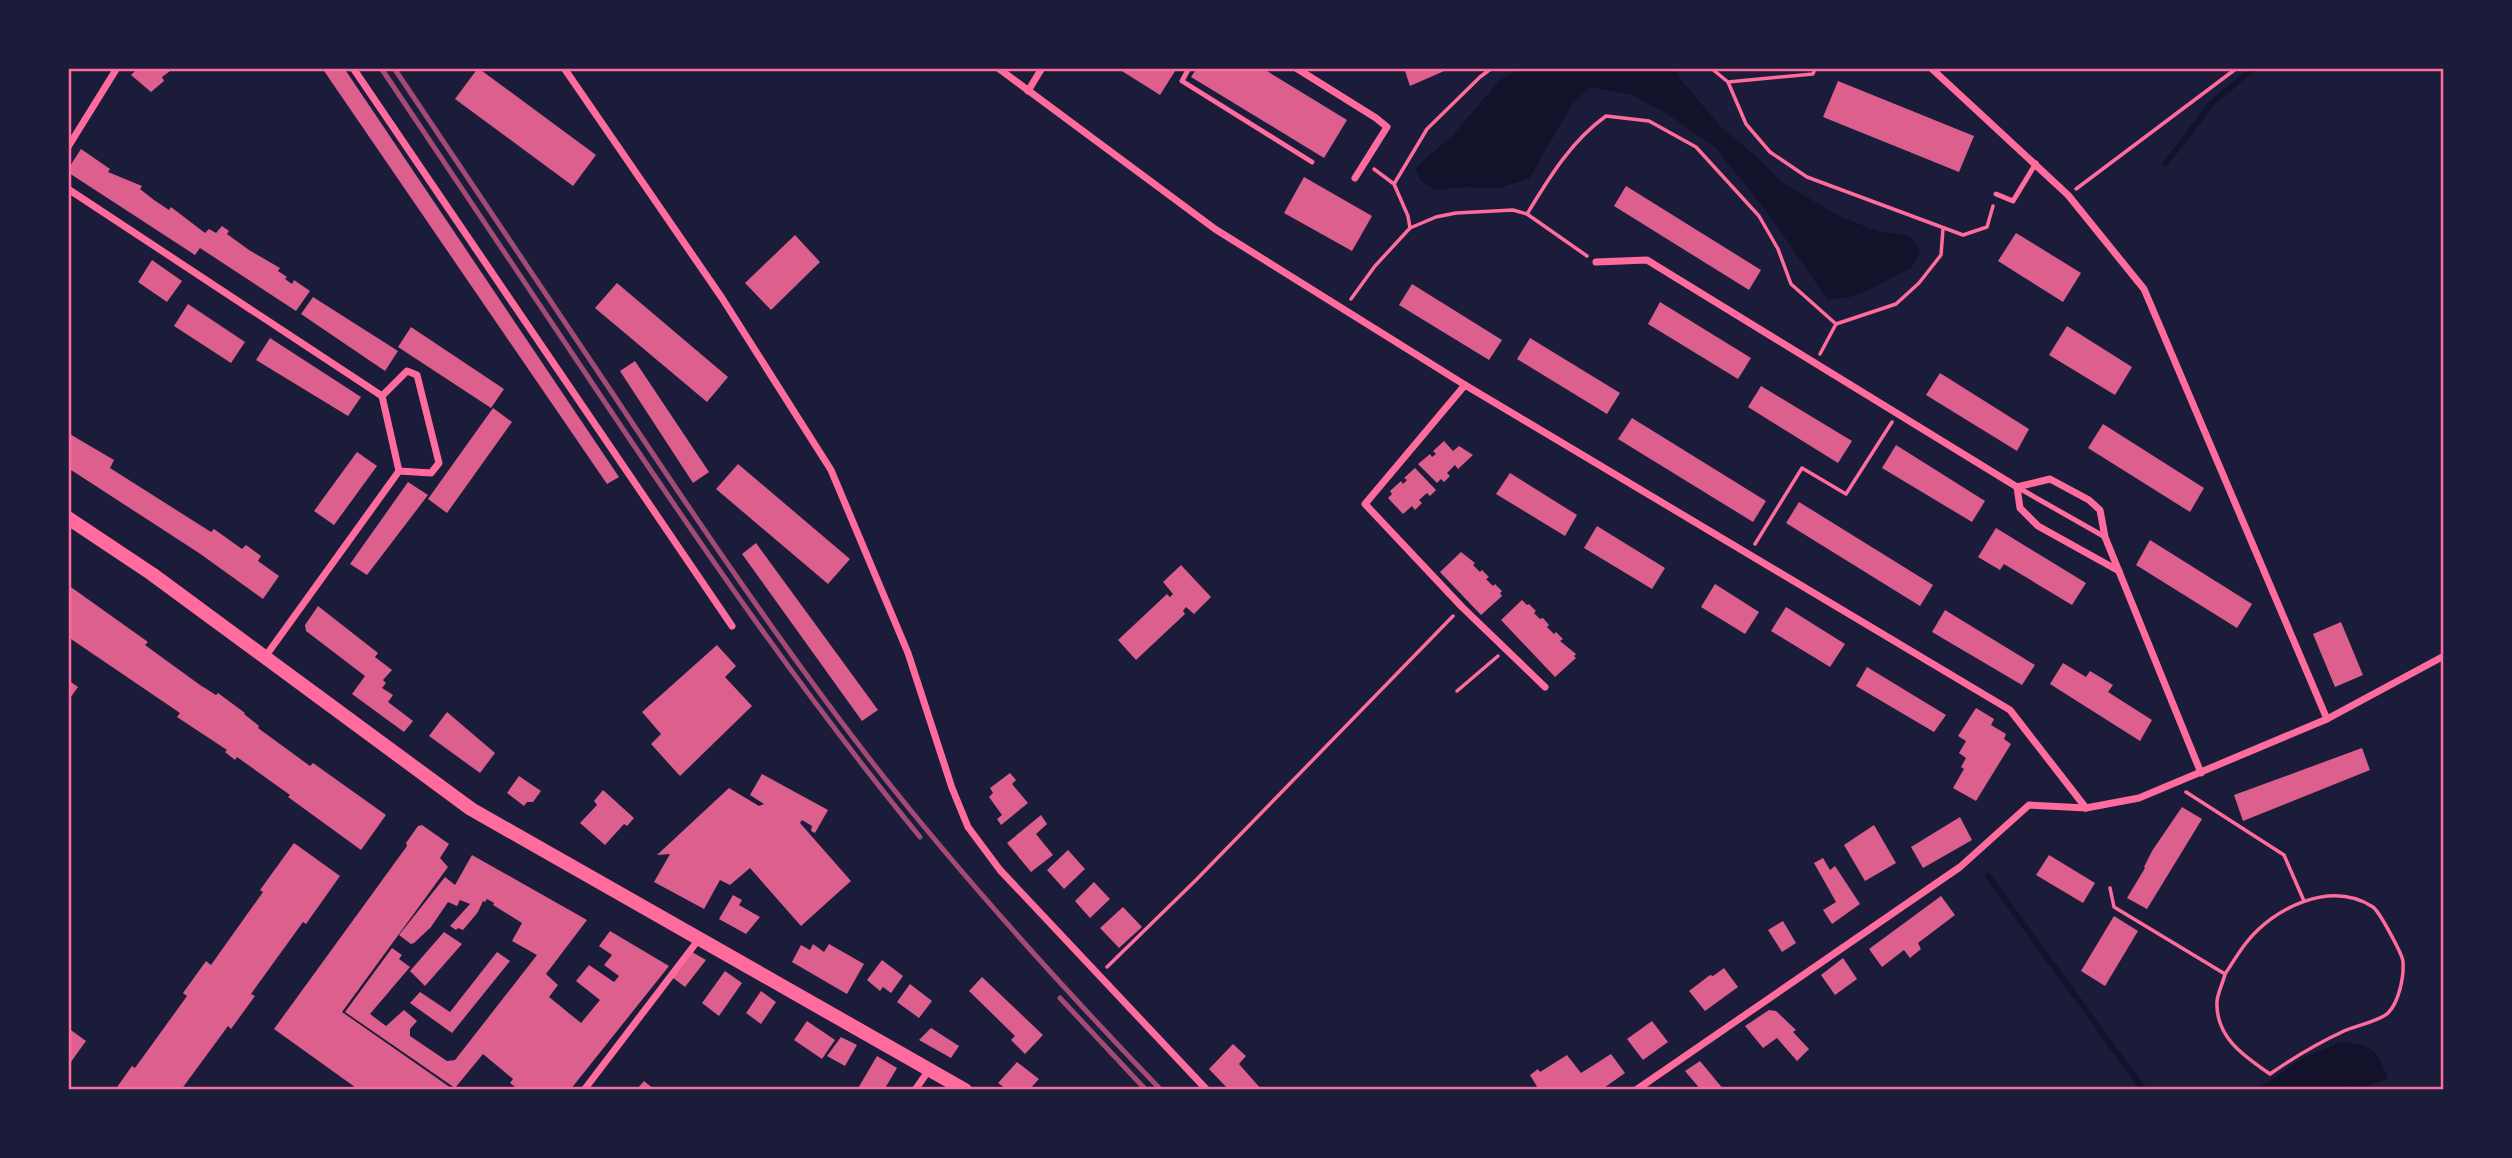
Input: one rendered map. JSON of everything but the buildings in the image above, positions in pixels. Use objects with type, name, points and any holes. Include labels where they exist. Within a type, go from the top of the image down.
[{"type":"main road","points":[[68,519],[152,574],[471,809],[965,1090]]},
{"type":"street","points":[[68,147],[117,68]]},
{"type":"street","points":[[353,68],[732,626]]},
{"type":"street","points":[[564,68],[722,298],[831,470],[908,653],[951,788],[968,827],[1000,870],[1207,1090]]},
{"type":"street","points":[[998,68],[1215,229],[1465,385],[2010,710],[2086,808]]},
{"type":"street","points":[[1028,92],[1042,68]]},
{"type":"street","points":[[1296,68],[1387,127],[1355,177]]},
{"type":"street","points":[[1931,68],[2068,195],[2144,289],[2327,719]]},
{"type":"street","points":[[68,189],[382,396],[399,471],[265,657]]},
{"type":"street","points":[[1596,262],[1647,260],[2017,488],[2021,508],[2038,526],[2119,571]]},
{"type":"street","points":[[382,396],[407,371],[417,375],[439,463],[431,473],[399,471]]},
{"type":"street","points":[[1465,385],[1365,505],[1462,607],[1545,687]]},
{"type":"street","points":[[2017,488],[2050,479],[2089,500],[2100,510],[2105,537],[2201,773]]},
{"type":"street","points":[[1636,1090],[1959,867],[2029,805],[2086,808],[2138,798],[2327,719],[2444,656]]},
{"type":"street","points":[[584,1090],[699,939]]},
{"type":"street","points":[[915,1090],[930,1069]]},
{"type":"lane","points":[[1189,68],[1182,81],[1312,162]]},
{"type":"lane","points":[[1996,194],[2014,201],[2036,163]]},
{"type":"lane","points":[[2017,488],[2105,537]]},
{"type":"path","points":[[1394,184],[1427,130],[1492,68]]},
{"type":"path","points":[[1711,68],[1728,82],[1746,124],[1770,152],[1807,177],[1964,235],[1987,227],[1996,194]]},
{"type":"path","points":[[1728,82],[1813,74],[1815,68]]},
{"type":"path","points":[[2068,195],[2236,68]]},
{"type":"path","points":[[1527,214],[1555,169],[1589,128],[1606,116],[1649,121],[1696,147],[1759,216],[1778,249],[1791,284],[1836,324]]},
{"type":"path","points":[[1365,162],[1394,184],[1408,216],[1409,228]]},
{"type":"path","points":[[1344,309],[1375,266],[1409,228],[1436,216],[1513,210],[1527,214],[1596,262]]},
{"type":"path","points":[[1815,364],[1836,324],[1896,304],[1919,283],[1941,255],[1943,229]]},
{"type":"path","points":[[1749,555],[1802,468],[1846,495],[1898,413]]},
{"type":"path","points":[[1099,975],[1216,860],[1462,607]]},
{"type":"path","points":[[1457,691],[1505,650]]},
{"type":"path","points":[[2173,784],[2284,855],[2304,901]]},
{"type":"path","points":[[2110,888],[2114,906],[2225,974]]},
{"type":"path","points":[[2326,895],[2353,897],[2376,908],[2403,961],[2398,998],[2387,1014],[2342,1032],[2297,1055],[2270,1074],[2240,1053],[2221,1028],[2217,1001],[2225,974],[2247,941],[2273,917],[2304,901],[2326,895]]},
{"type":"shaded area","points":[[1520,68],[1676,68],[1682,81],[1721,127],[1758,158],[1780,181],[1837,215],[1877,231],[1910,236],[1920,251],[1912,267],[1871,289],[1850,297],[1828,300],[1767,212],[1715,147],[1667,114],[1633,95],[1590,87],[1571,106],[1529,179],[1498,188],[1435,190],[1420,180],[1416,167],[1453,135],[1500,80]]},
{"type":"shaded area","points":[[2341,1042],[2360,1045],[2372,1051],[2381,1061],[2388,1079],[2361,1087],[2334,1085],[2320,1090],[2256,1090],[2303,1058]]},
{"type":"waterway","points":[[2166,163],[2212,103],[2254,68]]},
{"type":"waterway","points":[[1988,876],[2144,1090]]},
{"type":"railway","points":[[381,68],[711,558],[792,672],[920,837]]},
{"type":"railway","points":[[394,68],[707,534],[838,717],[976,889],[1161,1090]]},
{"type":"railway","points":[[1060,998],[1146,1090]]}]
